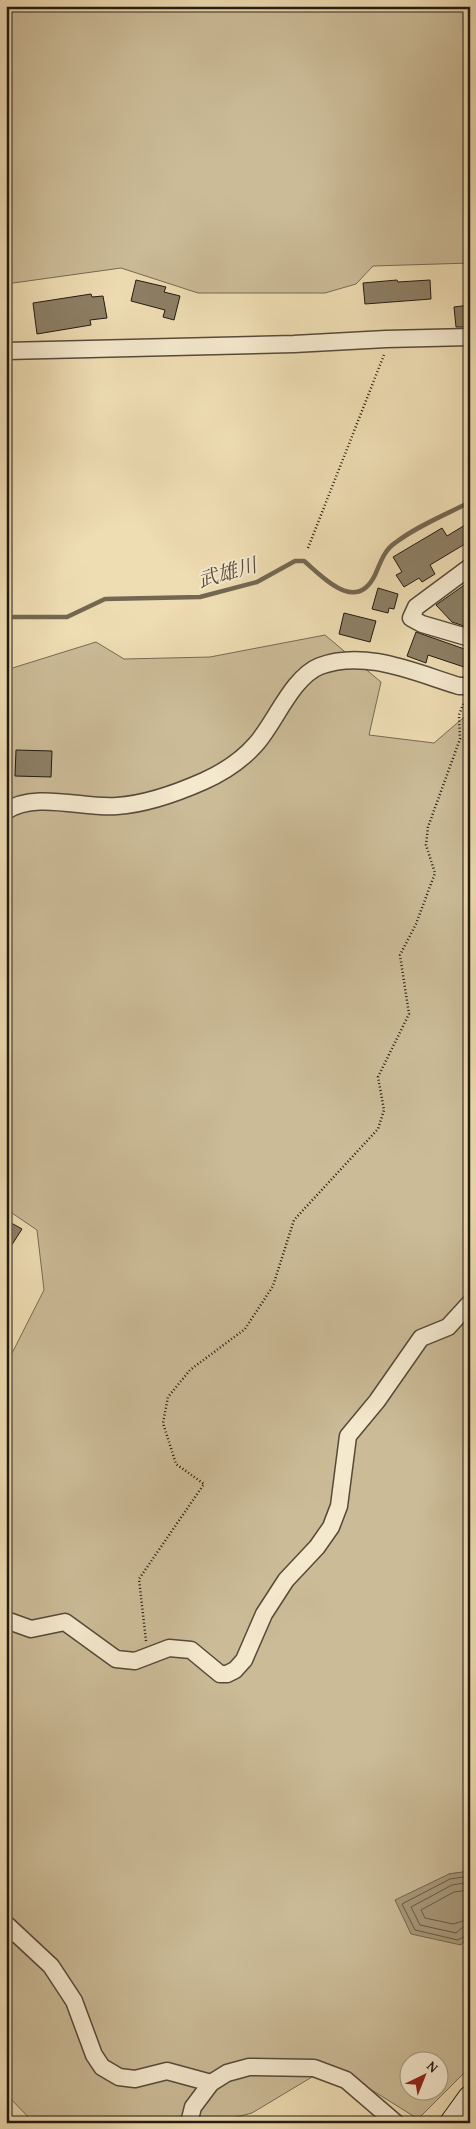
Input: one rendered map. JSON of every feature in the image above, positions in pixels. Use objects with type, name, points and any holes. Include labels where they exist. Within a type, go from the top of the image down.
[{"type":"street","points":[[6,351],[294,344],[386,338],[470,337]]},
{"type":"street","points":[[470,567],[416,607],[411,618],[422,624],[470,638]]},
{"type":"street","points":[[6,811],[15,805],[48,802],[117,806],[156,799],[205,781],[237,763],[257,744],[303,678],[319,666],[354,659],[390,665],[459,686],[468,691]]},
{"type":"street","points":[[6,1620],[31,1629],[65,1622],[116,1659],[135,1661],[169,1648],[191,1650],[220,1674],[226,1674],[235,1670],[244,1660],[264,1614],[286,1580],[317,1547],[331,1527],[339,1506],[348,1436],[377,1401],[420,1338],[448,1327],[470,1303]]},
{"type":"street","points":[[6,1924],[51,1966],[74,2001],[94,2055],[102,2067],[119,2077],[135,2079],[167,2071],[211,2083]]},
{"type":"street","points":[[189,2123],[193,2107],[211,2083],[227,2073],[249,2067],[314,2068],[346,2080],[396,2123]]},
{"type":"street","points":[[452,2123],[470,2098]]},
{"type":"path","points":[[308,548],[384,356],[386,338]]},
{"type":"path","points":[[135,1661],[146,1648],[139,1579],[204,1484],[176,1464],[163,1423],[168,1397],[190,1370],[245,1329],[273,1286],[294,1220],[378,1129],[384,1110],[378,1077],[409,1014],[400,955],[416,924],[435,873],[426,845],[428,827],[460,739],[459,715],[468,691]]},
{"type":"shaded area","points":[[6,6],[470,6],[470,263],[373,266],[356,284],[325,293],[198,293],[121,268],[6,284]]},
{"type":"shaded area","points":[[325,635],[381,682],[369,735],[434,743],[470,712],[470,1871],[449,1874],[461,1945],[470,1935],[470,2067],[448,2089],[448,2052],[398,2052],[398,2102],[435,2102],[418,2119],[332,2065],[252,2113],[213,2123],[34,2123],[6,2094],[6,1365],[44,1290],[37,1230],[6,1209],[6,670],[96,642],[124,659],[210,657]]},
{"type":"water","points":[[470,1871],[470,1935],[461,1945],[411,1934],[395,1900],[449,1874]]},
{"type":"building","points":[[136,280],[166,287],[164,292],[180,296],[174,320],[163,317],[165,310],[131,301]]},
{"type":"building","points":[[397,280],[398,282],[430,280],[431,299],[365,304],[363,283]]},
{"type":"building","points":[[91,294],[92,297],[103,296],[107,318],[90,320],[91,325],[37,334],[33,303]]},
{"type":"building","points":[[470,305],[470,327],[456,327],[454,307]]},
{"type":"building","points":[[470,522],[470,541],[430,565],[435,574],[422,582],[419,578],[404,587],[396,575],[402,572],[393,557],[442,528],[447,536]]},
{"type":"building","points":[[470,581],[470,620],[464,626],[452,622],[436,605]]},
{"type":"building","points":[[378,588],[398,594],[394,609],[389,608],[388,613],[372,609]]},
{"type":"building","points":[[344,613],[376,621],[370,642],[339,634]]},
{"type":"building","points":[[416,632],[470,651],[467,668],[428,655],[426,663],[407,656]]},
{"type":"building","points":[[16,750],[52,751],[51,777],[15,776]]},
{"type":"building","points":[[6,1220],[22,1229],[6,1254]]},
{"type":"waterway","name":"武雄川","points":[[6,617],[67,617],[105,599],[200,597],[257,582],[295,561],[304,561],[340,589],[349,592],[359,592],[367,586],[375,575],[385,553],[391,546],[422,526],[470,502]]}]
